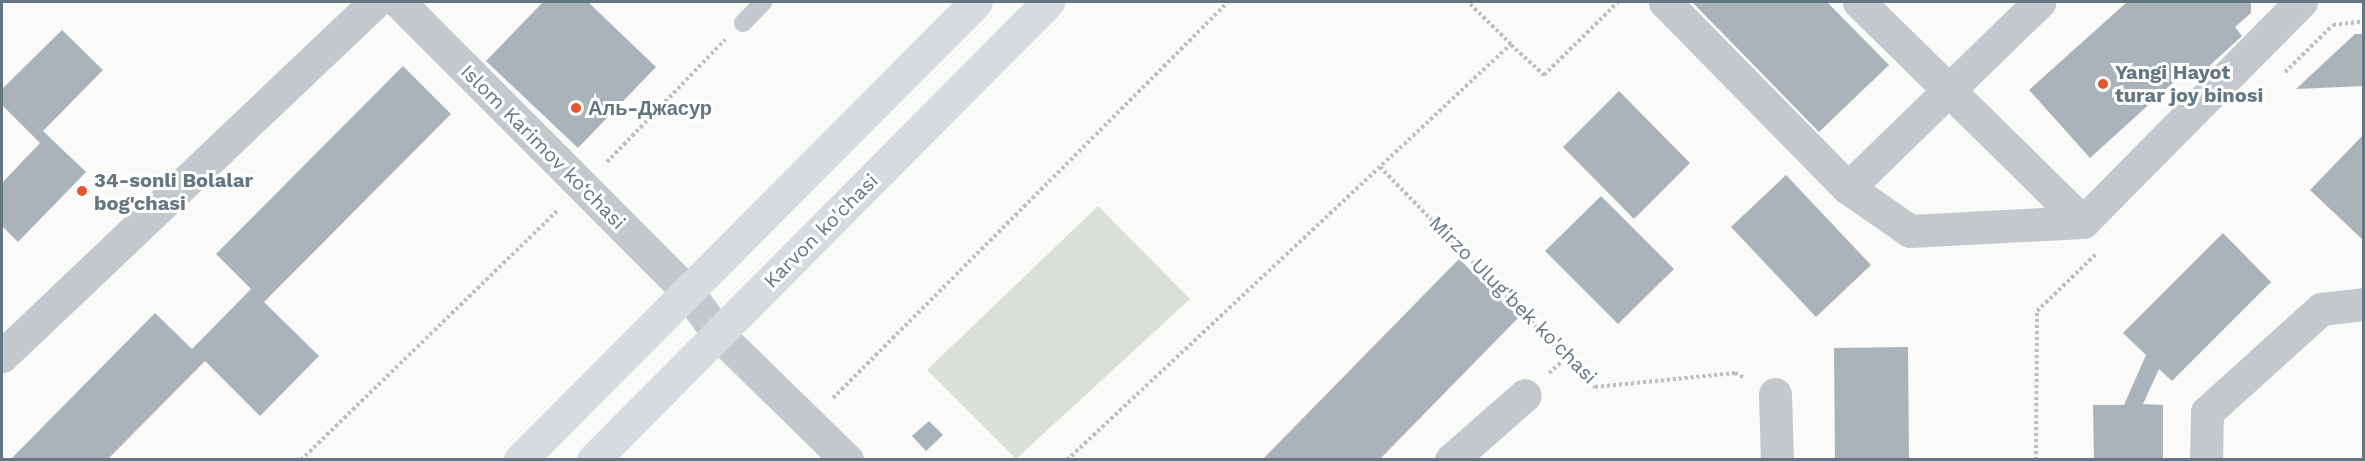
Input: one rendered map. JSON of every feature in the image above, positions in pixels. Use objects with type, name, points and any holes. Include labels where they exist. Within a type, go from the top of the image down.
[{"type":"main road","points":[[520,459],[976,2]]},
{"type":"main road","name":"Karvon ko'chasi","points":[[593,459],[1048,2]]},
{"type":"street","points":[[2,356],[375,2]]},
{"type":"street","name":"Islom Karimov ko‘chasi","points":[[399,2],[688,292]]},
{"type":"street","points":[[1665,2],[1848,188],[1910,231],[2082,222],[2301,2]]},
{"type":"street","points":[[1859,2],[2082,222]]},
{"type":"street","points":[[1848,188],[2039,2]]},
{"type":"street","points":[[688,292],[718,334],[847,459]]},
{"type":"street","points":[[2206,459],[2207,412],[2321,309],[2364,304]]},
{"type":"street","points":[[1775,394],[1777,459]]},
{"type":"street","points":[[1451,459],[1525,395]]},
{"type":"lane","points":[[743,23],[763,2]]},
{"type":"path","points":[[809,422],[1228,2]]},
{"type":"path","points":[[1468,2],[1544,75],[1618,2]]},
{"type":"path","points":[[2282,74],[2333,25],[2364,21]]},
{"type":"path","points":[[301,459],[582,188],[743,23]]},
{"type":"path","points":[[1067,459],[1511,44]]},
{"type":"path","name":"Mirzo Ulug'bek ko'chasi","points":[[1380,167],[1596,387],[1735,373],[1775,394]]},
{"type":"path","points":[[2036,459],[2037,311],[2104,246]]},
{"type":"shaded area","points":[[1098,206],[1190,299],[1016,459],[927,370]]},
{"type":"building","name":"Аль-Джасур","points":[[543,2],[588,2],[656,67],[578,148],[486,61]]},
{"type":"building","points":[[1692,2],[1827,2],[1889,65],[1819,132]]},
{"type":"building","name":"Yangi Hayot turar joy binosi","points":[[2127,2],[2251,2],[2251,13],[2235,27],[2242,36],[2195,79],[2187,70],[2090,158],[2029,90]]},
{"type":"building","points":[[62,30],[103,70],[43,131],[86,172],[18,242],[2,226],[2,183],[40,143],[2,105],[2,89]]},
{"type":"building","points":[[2355,34],[2364,34],[2364,86],[2296,89]]},
{"type":"building","points":[[403,66],[451,114],[264,302],[319,356],[260,416],[205,361],[107,460],[10,460],[155,313],[192,349],[251,289],[216,254]]},
{"type":"building","points":[[1619,91],[1690,163],[1634,219],[1563,147]]},
{"type":"building","points":[[2364,134],[2364,241],[2310,190]]},
{"type":"building","points":[[1786,175],[1871,265],[1816,317],[1731,227]]},
{"type":"building","points":[[1601,196],[1674,269],[1618,324],[1545,251]]},
{"type":"building","points":[[2223,233],[2271,282],[2172,381],[2159,369],[2143,404],[2163,405],[2163,460],[2094,460],[2093,405],[2124,405],[2146,355],[2123,333]]},
{"type":"building","points":[[1459,259],[1519,317],[1379,460],[1262,460]]},
{"type":"building","points":[[1908,347],[1909,460],[1835,460],[1834,348]]},
{"type":"building","points":[[929,421],[943,435],[926,451],[912,436]]},
{"type":"place","name":"Yangi Hayot turar joy binosi","points":[[2103,84]]},
{"type":"place","name":"Аль-Джасур","points":[[576,108]]},
{"type":"place","name":"34-sonli Bolalar bog'chasi","points":[[82,191]]}]
